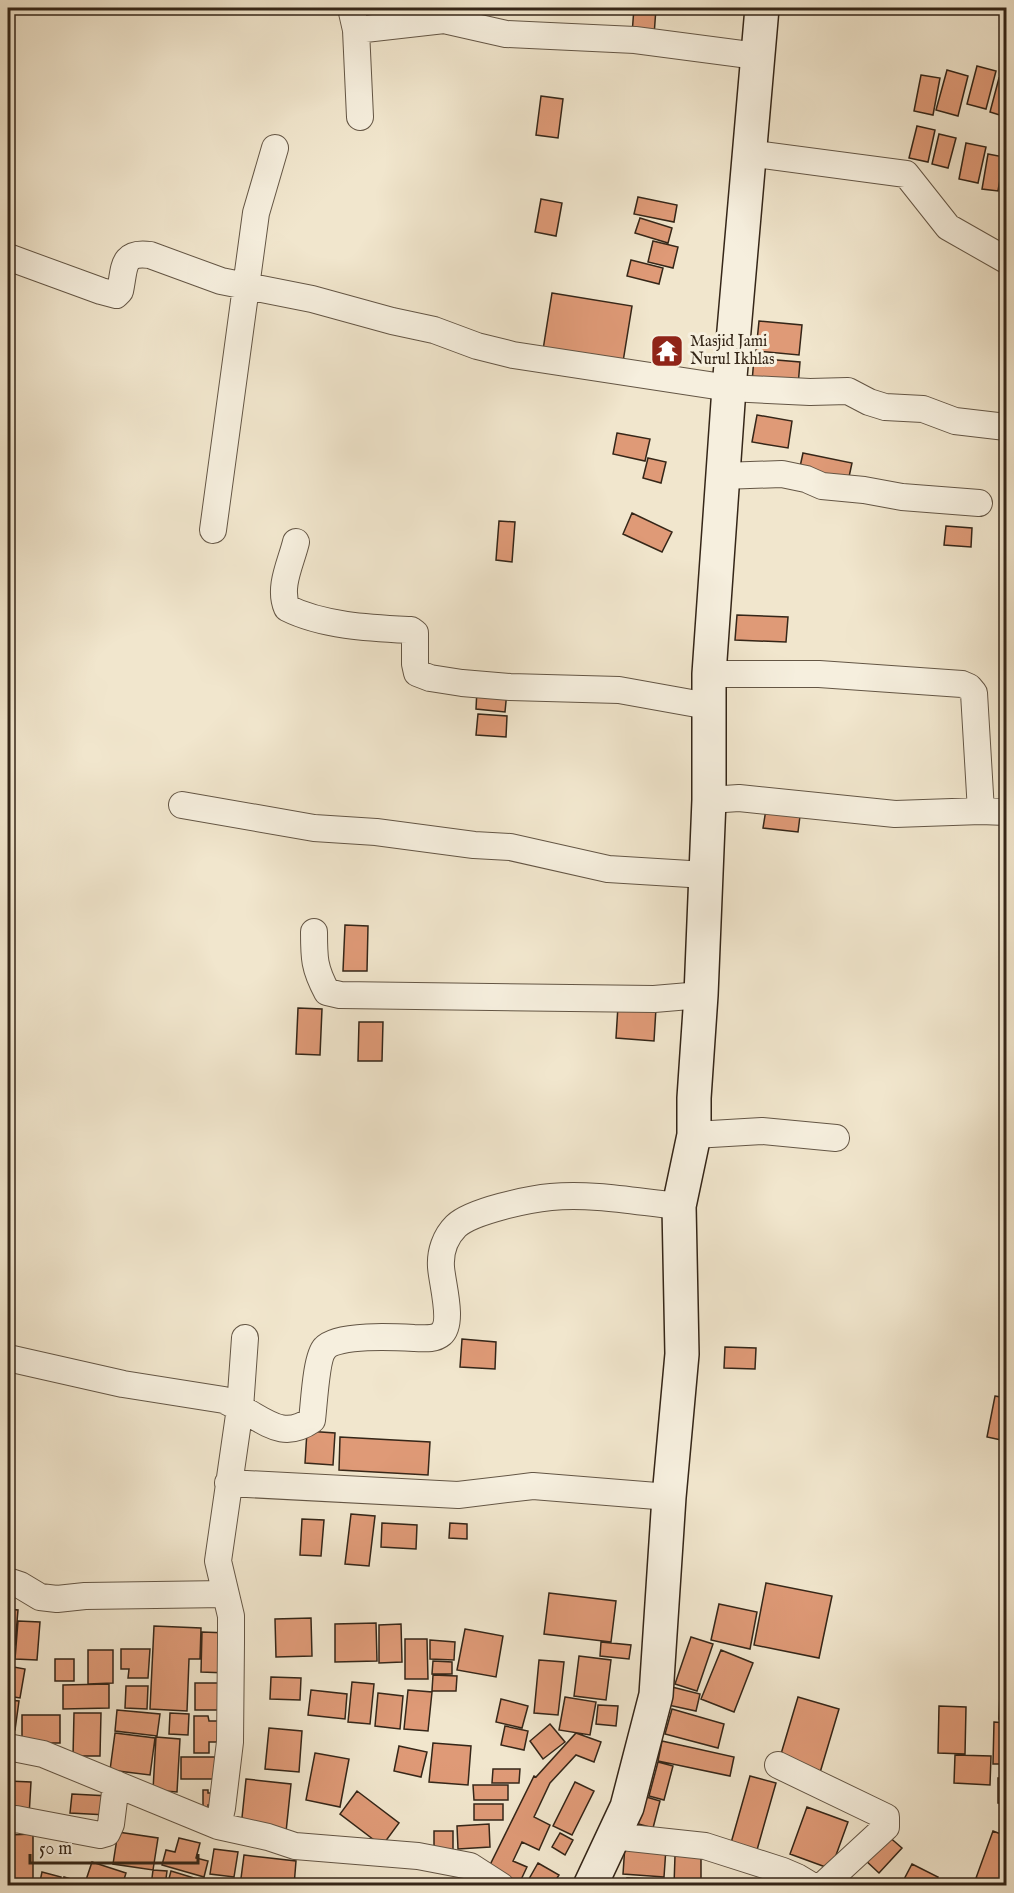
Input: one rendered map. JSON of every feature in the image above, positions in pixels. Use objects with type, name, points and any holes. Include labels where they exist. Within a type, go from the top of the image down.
[{"type":"street","points":[[590,1886],[627,1807],[656,1695],[669,1497],[682,1354],[679,1206],[694,1135],[709,800],[708,690],[722,476],[762,8]]},
{"type":"street","points":[[360,117],[353,19],[444,20],[506,34],[635,40],[757,56]]},
{"type":"street","points":[[213,530],[256,213],[275,148]]},
{"type":"street","points":[[748,153],[906,174],[948,227],[1006,260]]},
{"type":"street","points":[[8,257],[116,295],[120,291],[126,262],[130,255],[139,253],[167,260],[221,281],[312,299],[434,330],[477,346],[513,355],[729,388],[810,392],[848,391],[885,407],[923,409],[955,421],[1006,428]]},
{"type":"street","points":[[722,476],[782,474],[806,479],[822,486],[902,497],[979,503]]},
{"type":"street","points":[[297,542],[284,588],[283,599],[287,608],[298,614],[360,628],[411,630],[416,633],[417,673],[430,678],[510,687],[619,690],[708,690],[819,674],[962,684],[974,693],[981,811]]},
{"type":"street","points":[[709,800],[739,798],[895,814],[1006,812]]},
{"type":"street","points":[[182,805],[314,828],[376,832],[474,845],[510,847],[608,869],[706,875]]},
{"type":"street","points":[[314,932],[314,962],[320,979],[327,992],[340,995],[654,999],[701,995]]},
{"type":"street","points":[[694,1135],[762,1131],[836,1138]]},
{"type":"street","points":[[8,1358],[123,1384],[224,1400],[281,1430],[301,1427],[312,1419],[319,1361],[325,1348],[339,1340],[379,1337],[432,1338],[440,1334],[447,1316],[441,1266],[442,1246],[457,1225],[512,1203],[552,1197],[594,1197],[679,1206]]},
{"type":"street","points":[[218,1826],[230,1742],[231,1616],[218,1561],[240,1408],[245,1338]]},
{"type":"street","points":[[228,1483],[458,1495],[533,1486],[669,1497]]},
{"type":"street","points":[[8,1581],[40,1597],[57,1599],[85,1596],[225,1594]]},
{"type":"street","points":[[8,1747],[43,1754],[218,1826],[268,1837],[295,1846],[418,1856],[470,1866],[501,1886]]},
{"type":"street","points":[[778,1765],[886,1817],[886,1827],[822,1886]]},
{"type":"street","points":[[8,1821],[16,1819],[100,1835],[107,1833],[111,1824],[116,1784]]},
{"type":"street","points":[[612,1836],[705,1846],[783,1871],[812,1886]]},
{"type":"building","points":[[634,8],[656,8],[654,36],[632,34]]},
{"type":"building","points":[[977,66],[996,71],[986,109],[967,104]]},
{"type":"building","points":[[947,70],[968,76],[958,116],[936,110]]},
{"type":"building","points":[[921,75],[940,78],[933,115],[914,111]]},
{"type":"building","points":[[999,78],[1006,80],[1006,117],[990,112]]},
{"type":"building","points":[[541,96],[563,99],[558,138],[536,135]]},
{"type":"building","points":[[917,126],[935,130],[928,162],[909,158]]},
{"type":"building","points":[[939,134],[956,138],[948,168],[932,164]]},
{"type":"building","points":[[966,143],[986,147],[978,183],[959,179]]},
{"type":"building","points":[[988,154],[1004,157],[998,191],[982,189]]},
{"type":"building","points":[[1006,167],[1006,192],[1002,191]]},
{"type":"building","points":[[638,197],[677,205],[674,222],[634,214]]},
{"type":"building","points":[[541,199],[562,203],[556,236],[535,232]]},
{"type":"building","points":[[640,218],[672,228],[668,243],[635,233]]},
{"type":"building","points":[[653,241],[678,247],[673,268],[648,262]]},
{"type":"building","points":[[631,260],[663,268],[659,284],[627,276]]},
{"type":"building","points":[[552,293],[632,306],[622,368],[542,356]]},
{"type":"building","points":[[759,321],[802,325],[799,355],[756,351]]},
{"type":"building","points":[[754,358],[800,362],[798,386],[752,382]]},
{"type":"building","points":[[757,415],[792,421],[788,448],[752,442]]},
{"type":"building","points":[[617,433],[650,439],[645,461],[613,454]]},
{"type":"building","points":[[803,453],[852,463],[847,486],[798,476]]},
{"type":"building","points":[[648,458],[666,462],[661,483],[643,478]]},
{"type":"building","points":[[632,513],[672,532],[662,552],[623,534]]},
{"type":"building","points":[[499,521],[515,522],[512,562],[496,560]]},
{"type":"building","points":[[946,526],[972,528],[971,547],[944,545]]},
{"type":"building","points":[[737,615],[788,617],[786,642],[735,640]]},
{"type":"building","points":[[477,689],[507,691],[505,712],[476,709]]},
{"type":"building","points":[[478,714],[507,716],[506,737],[476,735]]},
{"type":"building","points":[[767,803],[801,808],[798,832],[763,828]]},
{"type":"building","points":[[345,925],[368,926],[367,971],[343,971]]},
{"type":"building","points":[[618,1006],[656,1008],[654,1041],[616,1038]]},
{"type":"building","points":[[298,1008],[322,1009],[320,1055],[296,1054]]},
{"type":"building","points":[[359,1022],[383,1022],[382,1061],[358,1061]]},
{"type":"building","points":[[462,1339],[496,1342],[495,1369],[460,1367]]},
{"type":"building","points":[[725,1347],[756,1348],[755,1369],[724,1368]]},
{"type":"building","points":[[995,1396],[1006,1398],[1006,1441],[987,1437]]},
{"type":"building","points":[[307,1431],[335,1433],[333,1465],[305,1463]]},
{"type":"building","points":[[340,1437],[430,1442],[428,1475],[339,1470]]},
{"type":"building","points":[[351,1514],[375,1516],[369,1566],[345,1564]]},
{"type":"building","points":[[302,1519],[324,1520],[321,1556],[300,1555]]},
{"type":"building","points":[[382,1523],[417,1525],[416,1549],[381,1547]]},
{"type":"building","points":[[450,1523],[467,1524],[467,1539],[449,1538]]},
{"type":"building","points":[[766,1583],[832,1596],[819,1658],[754,1645]]},
{"type":"building","points":[[549,1593],[616,1601],[611,1642],[544,1634]]},
{"type":"building","points":[[719,1604],[757,1612],[750,1649],[711,1640]]},
{"type":"building","points":[[8,1609],[18,1610],[15,1645],[8,1644]]},
{"type":"building","points":[[311,1618],[312,1656],[276,1657],[275,1619]]},
{"type":"building","points":[[18,1621],[40,1622],[37,1660],[15,1659]]},
{"type":"building","points":[[376,1623],[377,1661],[335,1662],[335,1624]]},
{"type":"building","points":[[401,1624],[402,1662],[379,1663],[379,1625]]},
{"type":"building","points":[[154,1626],[201,1628],[200,1659],[189,1659],[187,1711],[150,1709]]},
{"type":"building","points":[[465,1629],[503,1636],[496,1677],[457,1670]]},
{"type":"building","points":[[202,1632],[228,1633],[227,1673],[201,1672]]},
{"type":"building","points":[[691,1637],[713,1644],[697,1691],[675,1684]]},
{"type":"building","points":[[405,1639],[427,1639],[428,1679],[405,1679]]},
{"type":"building","points":[[430,1640],[455,1642],[454,1660],[430,1659]]},
{"type":"building","points":[[601,1642],[631,1645],[629,1659],[600,1656]]},
{"type":"building","points":[[121,1649],[150,1649],[148,1678],[128,1678],[129,1669],[121,1669]]},
{"type":"building","points":[[88,1650],[113,1650],[113,1683],[88,1684]]},
{"type":"building","points":[[721,1650],[753,1663],[734,1712],[701,1699]]},
{"type":"building","points":[[579,1656],[611,1660],[606,1700],[574,1696]]},
{"type":"building","points":[[55,1659],[74,1659],[74,1681],[55,1681]]},
{"type":"building","points":[[539,1660],[564,1662],[558,1715],[534,1713]]},
{"type":"building","points":[[433,1661],[452,1662],[452,1674],[432,1674]]},
{"type":"building","points":[[8,1666],[25,1669],[20,1698],[8,1696]]},
{"type":"building","points":[[433,1675],[457,1676],[456,1691],[432,1691]]},
{"type":"building","points":[[271,1677],[301,1678],[300,1700],[270,1699]]},
{"type":"building","points":[[352,1682],[374,1684],[370,1724],[348,1722]]},
{"type":"building","points":[[195,1683],[229,1683],[229,1710],[195,1710]]},
{"type":"building","points":[[109,1684],[109,1708],[63,1709],[63,1685]]},
{"type":"building","points":[[126,1686],[148,1686],[147,1709],[125,1708]]},
{"type":"building","points":[[672,1687],[700,1694],[696,1711],[668,1705]]},
{"type":"building","points":[[311,1690],[347,1694],[345,1719],[308,1715]]},
{"type":"building","points":[[408,1690],[432,1692],[428,1731],[404,1729]]},
{"type":"building","points":[[378,1693],[403,1696],[400,1729],[375,1726]]},
{"type":"building","points":[[1000,1694],[1006,1695],[1006,1719],[999,1719]]},
{"type":"building","points":[[565,1697],[596,1702],[590,1735],[559,1730]]},
{"type":"building","points":[[798,1697],[839,1709],[819,1776],[778,1764]]},
{"type":"building","points":[[501,1699],[528,1706],[522,1728],[496,1722]]},
{"type":"building","points":[[8,1700],[19,1701],[15,1730],[8,1729]]},
{"type":"building","points":[[598,1705],[618,1706],[616,1726],[596,1724]]},
{"type":"building","points":[[939,1706],[966,1707],[965,1754],[938,1753]]},
{"type":"building","points":[[672,1709],[724,1724],[718,1748],[665,1734]]},
{"type":"building","points":[[117,1710],[160,1714],[157,1736],[115,1731]]},
{"type":"building","points":[[74,1713],[101,1713],[100,1756],[73,1756]]},
{"type":"building","points":[[170,1713],[189,1714],[188,1735],[169,1734]]},
{"type":"building","points":[[22,1715],[60,1715],[60,1743],[22,1743]]},
{"type":"building","points":[[194,1716],[208,1716],[209,1721],[228,1721],[229,1742],[209,1742],[209,1753],[194,1753]]},
{"type":"building","points":[[994,1722],[1006,1723],[1006,1764],[993,1764]]},
{"type":"building","points":[[550,1724],[565,1742],[543,1759],[530,1741]]},
{"type":"building","points":[[505,1726],[528,1731],[524,1750],[501,1745]]},
{"type":"building","points":[[269,1728],[302,1731],[299,1772],[265,1769]]},
{"type":"building","points":[[115,1733],[155,1738],[150,1775],[110,1770]]},
{"type":"building","points":[[576,1733],[601,1742],[594,1762],[576,1755],[550,1783],[534,1817],[550,1825],[539,1850],[522,1842],[513,1861],[527,1867],[518,1886],[509,1886],[486,1873],[534,1776],[536,1777]]},
{"type":"building","points":[[156,1737],[180,1739],[177,1792],[153,1790]]},
{"type":"building","points":[[662,1741],[734,1757],[730,1776],[658,1761]]},
{"type":"building","points":[[433,1743],[471,1746],[468,1785],[429,1782]]},
{"type":"building","points":[[399,1746],[427,1752],[421,1777],[394,1771]]},
{"type":"building","points":[[315,1753],[349,1759],[340,1807],[306,1800]]},
{"type":"building","points":[[955,1755],[991,1756],[990,1785],[954,1783]]},
{"type":"building","points":[[181,1757],[220,1757],[220,1779],[181,1779]]},
{"type":"building","points":[[658,1762],[673,1766],[664,1800],[649,1796]]},
{"type":"building","points":[[493,1769],[520,1769],[519,1783],[492,1783]]},
{"type":"building","points":[[750,1776],[776,1783],[755,1857],[729,1850]]},
{"type":"building","points":[[998,1778],[1006,1778],[1006,1803],[998,1803]]},
{"type":"building","points":[[246,1779],[291,1784],[286,1832],[241,1827]]},
{"type":"building","points":[[8,1781],[31,1782],[29,1816],[8,1815]]},
{"type":"building","points":[[575,1782],[594,1791],[572,1835],[553,1826]]},
{"type":"building","points":[[473,1785],[508,1785],[508,1800],[474,1800]]},
{"type":"building","points":[[203,1790],[208,1790],[208,1793],[218,1793],[219,1805],[208,1805],[208,1812],[203,1812]]},
{"type":"building","points":[[357,1791],[399,1823],[382,1846],[340,1814]]},
{"type":"building","points":[[72,1794],[109,1796],[107,1815],[70,1813]]},
{"type":"building","points":[[643,1796],[660,1801],[653,1828],[635,1823]]},
{"type":"building","points":[[474,1804],[503,1804],[503,1820],[474,1820]]},
{"type":"building","points":[[807,1807],[848,1822],[831,1869],[790,1854]]},
{"type":"building","points":[[489,1824],[490,1847],[458,1849],[457,1826]]},
{"type":"building","points":[[434,1831],[453,1831],[453,1853],[434,1853]]},
{"type":"building","points":[[993,1831],[1006,1836],[1006,1886],[998,1886],[976,1878]]},
{"type":"building","points":[[118,1832],[158,1838],[153,1870],[113,1864]]},
{"type":"building","points":[[560,1833],[573,1840],[565,1855],[552,1847]]},
{"type":"building","points":[[33,1834],[33,1886],[9,1886],[8,1835]]},
{"type":"building","points":[[887,1835],[902,1848],[879,1873],[864,1859]]},
{"type":"building","points":[[179,1838],[200,1843],[196,1858],[208,1861],[204,1877],[162,1865],[166,1850],[175,1852]]},
{"type":"building","points":[[625,1845],[666,1848],[664,1877],[623,1874]]},
{"type":"building","points":[[214,1849],[238,1852],[234,1877],[210,1874]]},
{"type":"building","points":[[244,1855],[296,1861],[294,1886],[240,1886]]},
{"type":"building","points":[[675,1855],[701,1856],[701,1886],[674,1886]]},
{"type":"building","points":[[92,1862],[126,1873],[122,1886],[84,1886]]},
{"type":"building","points":[[538,1863],[559,1875],[552,1886],[525,1886]]},
{"type":"building","points":[[912,1864],[938,1877],[933,1886],[901,1885]]},
{"type":"building","points":[[153,1870],[167,1871],[165,1886],[151,1886]]},
{"type":"building","points":[[171,1871],[204,1881],[203,1886],[167,1886]]},
{"type":"building","points":[[42,1872],[61,1877],[59,1886],[39,1886]]},
{"type":"building","points":[[64,1877],[82,1882],[81,1886],[62,1886]]},
{"type":"building","points":[[627,1878],[673,1880],[673,1886],[627,1886]]},
{"type":"building","points":[[706,1879],[735,1884],[734,1886],[705,1886]]},
{"type":"building","points":[[746,1880],[767,1886],[745,1886]]},
{"type":"building","points":[[442,1881],[464,1886],[442,1886]]},
{"type":"place","name":"Masjid Jami Nurul Ikhlas","points":[[667,351]]}]
